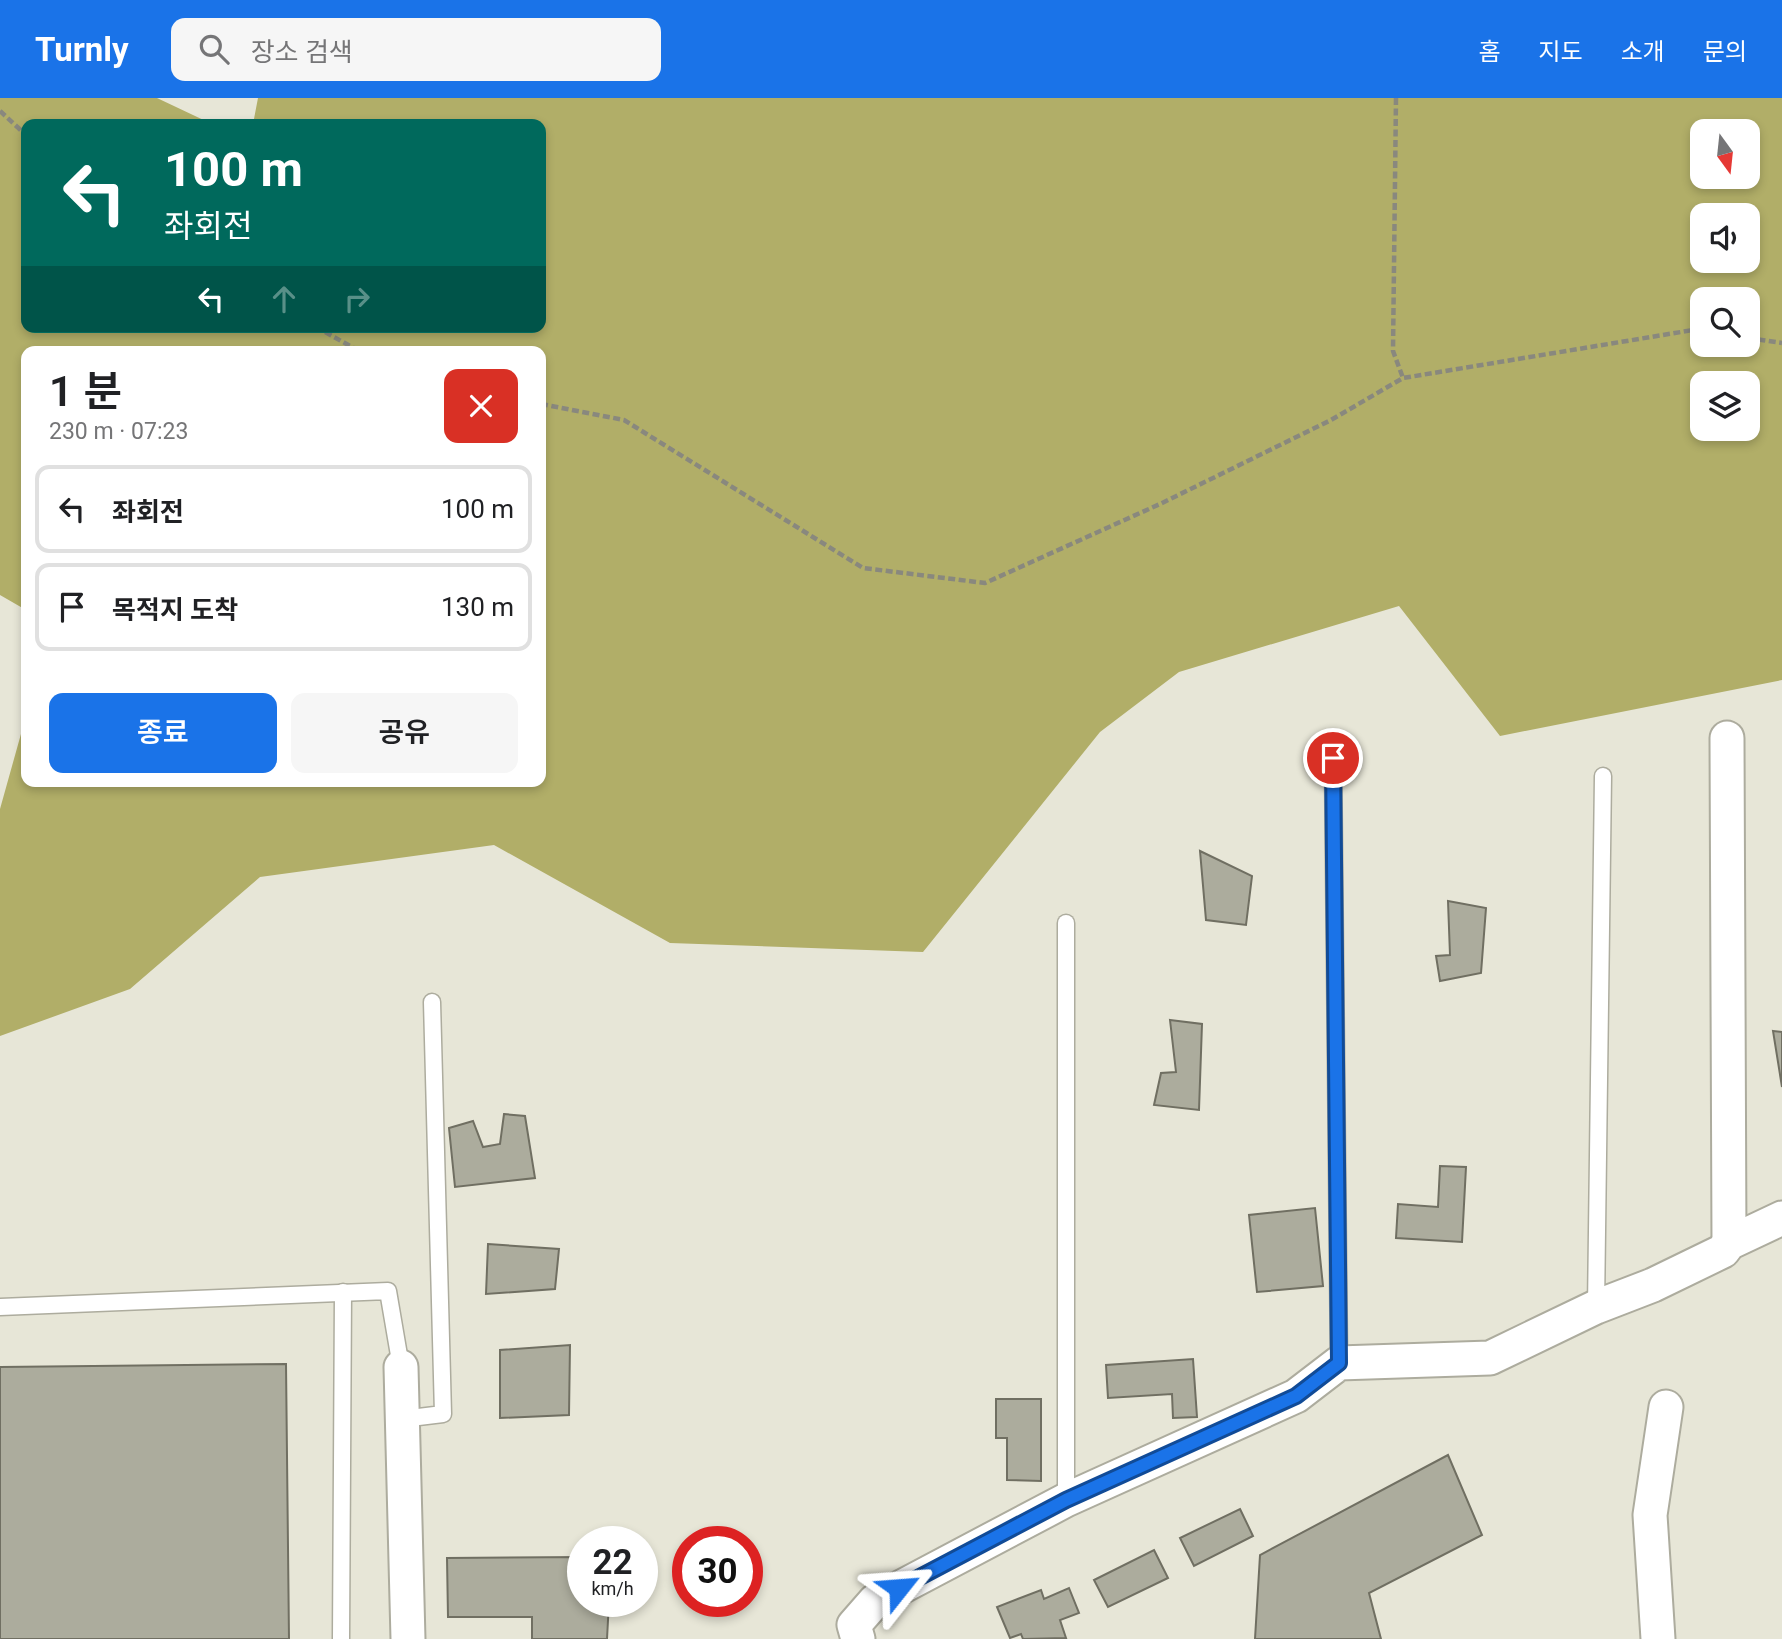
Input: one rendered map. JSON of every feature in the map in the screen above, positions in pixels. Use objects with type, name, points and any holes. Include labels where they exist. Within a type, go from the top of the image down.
[{"type":"street","points":[[1727,738],[1729,1243]]},
{"type":"street","points":[[858,1639],[854,1625],[876,1601],[1066,1500],[1296,1396],[1339,1363],[1490,1358],[1597,1307],[1665,1280],[1723,1251],[1729,1243],[1782,1217]]},
{"type":"street","points":[[401,1367],[408,1639]]},
{"type":"street","points":[[1658,1639],[1650,1515],[1666,1407]]},
{"type":"lane","points":[[1333,758],[1339,1363]]},
{"type":"lane","points":[[1597,1307],[1603,776]]},
{"type":"lane","points":[[1066,923],[1066,1500]]},
{"type":"lane","points":[[402,1419],[443,1414],[432,1002]]},
{"type":"lane","points":[[0,1307],[388,1291],[401,1367]]},
{"type":"lane","points":[[341,1639],[343,1293]]},
{"type":"path","points":[[1396,98],[1394,351],[1403,378]]},
{"type":"path","points":[[0,111],[21,130]]},
{"type":"path","points":[[546,405],[624,420],[863,568],[985,583],[1172,498],[1331,420],[1403,378],[1690,330]]},
{"type":"path","points":[[327,333],[349,346]]},
{"type":"path","points":[[1760,340],[1782,344]]},
{"type":"shaded area","points":[[0,98],[157,98],[201,119],[21,119],[21,333],[546,333],[546,119],[254,119],[258,98],[1782,98],[1782,680],[1500,736],[1399,606],[1179,672],[1100,732],[923,952],[670,943],[494,845],[260,877],[130,989],[0,1036],[0,809],[21,734],[21,787],[546,787],[546,346],[21,346],[21,607],[0,595]]},
{"type":"building","points":[[1200,851],[1252,876],[1246,925],[1206,920]]},
{"type":"building","points":[[1448,901],[1486,908],[1481,973],[1440,981],[1436,956],[1450,955]]},
{"type":"building","points":[[1170,1020],[1202,1024],[1199,1110],[1154,1105],[1161,1073],[1176,1072]]},
{"type":"building","points":[[1773,1031],[1782,1032],[1782,1087]]},
{"type":"building","points":[[504,1114],[525,1116],[535,1178],[455,1187],[449,1128],[473,1121],[483,1147],[500,1144]]},
{"type":"building","points":[[1440,1166],[1466,1167],[1462,1242],[1396,1238],[1398,1204],[1438,1207]]},
{"type":"building","points":[[1315,1208],[1323,1286],[1257,1292],[1249,1215]]},
{"type":"building","points":[[488,1244],[559,1249],[555,1289],[486,1294]]},
{"type":"building","points":[[570,1345],[569,1415],[500,1418],[500,1350]]},
{"type":"building","points":[[1193,1359],[1197,1417],[1173,1418],[1172,1394],[1108,1398],[1106,1365]]},
{"type":"building","points":[[286,1364],[289,1639],[0,1639],[0,1367]]},
{"type":"building","points":[[996,1399],[1041,1399],[1041,1481],[1007,1480],[1007,1438],[996,1438]]},
{"type":"building","points":[[1448,1455],[1482,1535],[1369,1593],[1381,1639],[1255,1639],[1260,1555]]},
{"type":"building","points":[[1240,1509],[1253,1536],[1194,1566],[1180,1538]]},
{"type":"building","points":[[1154,1550],[1168,1578],[1108,1607],[1094,1580]]},
{"type":"building","points":[[567,1557],[567,1617],[608,1617],[607,1639],[532,1639],[532,1617],[448,1617],[447,1558]]},
{"type":"building","points":[[1069,1588],[1079,1613],[1060,1620],[1066,1638],[1023,1639],[1021,1634],[1010,1638],[997,1607],[1041,1590],[1044,1599]]},
{"type":"route","points":[[899,1588],[1066,1500],[1296,1396],[1339,1363],[1333,758]]}]
